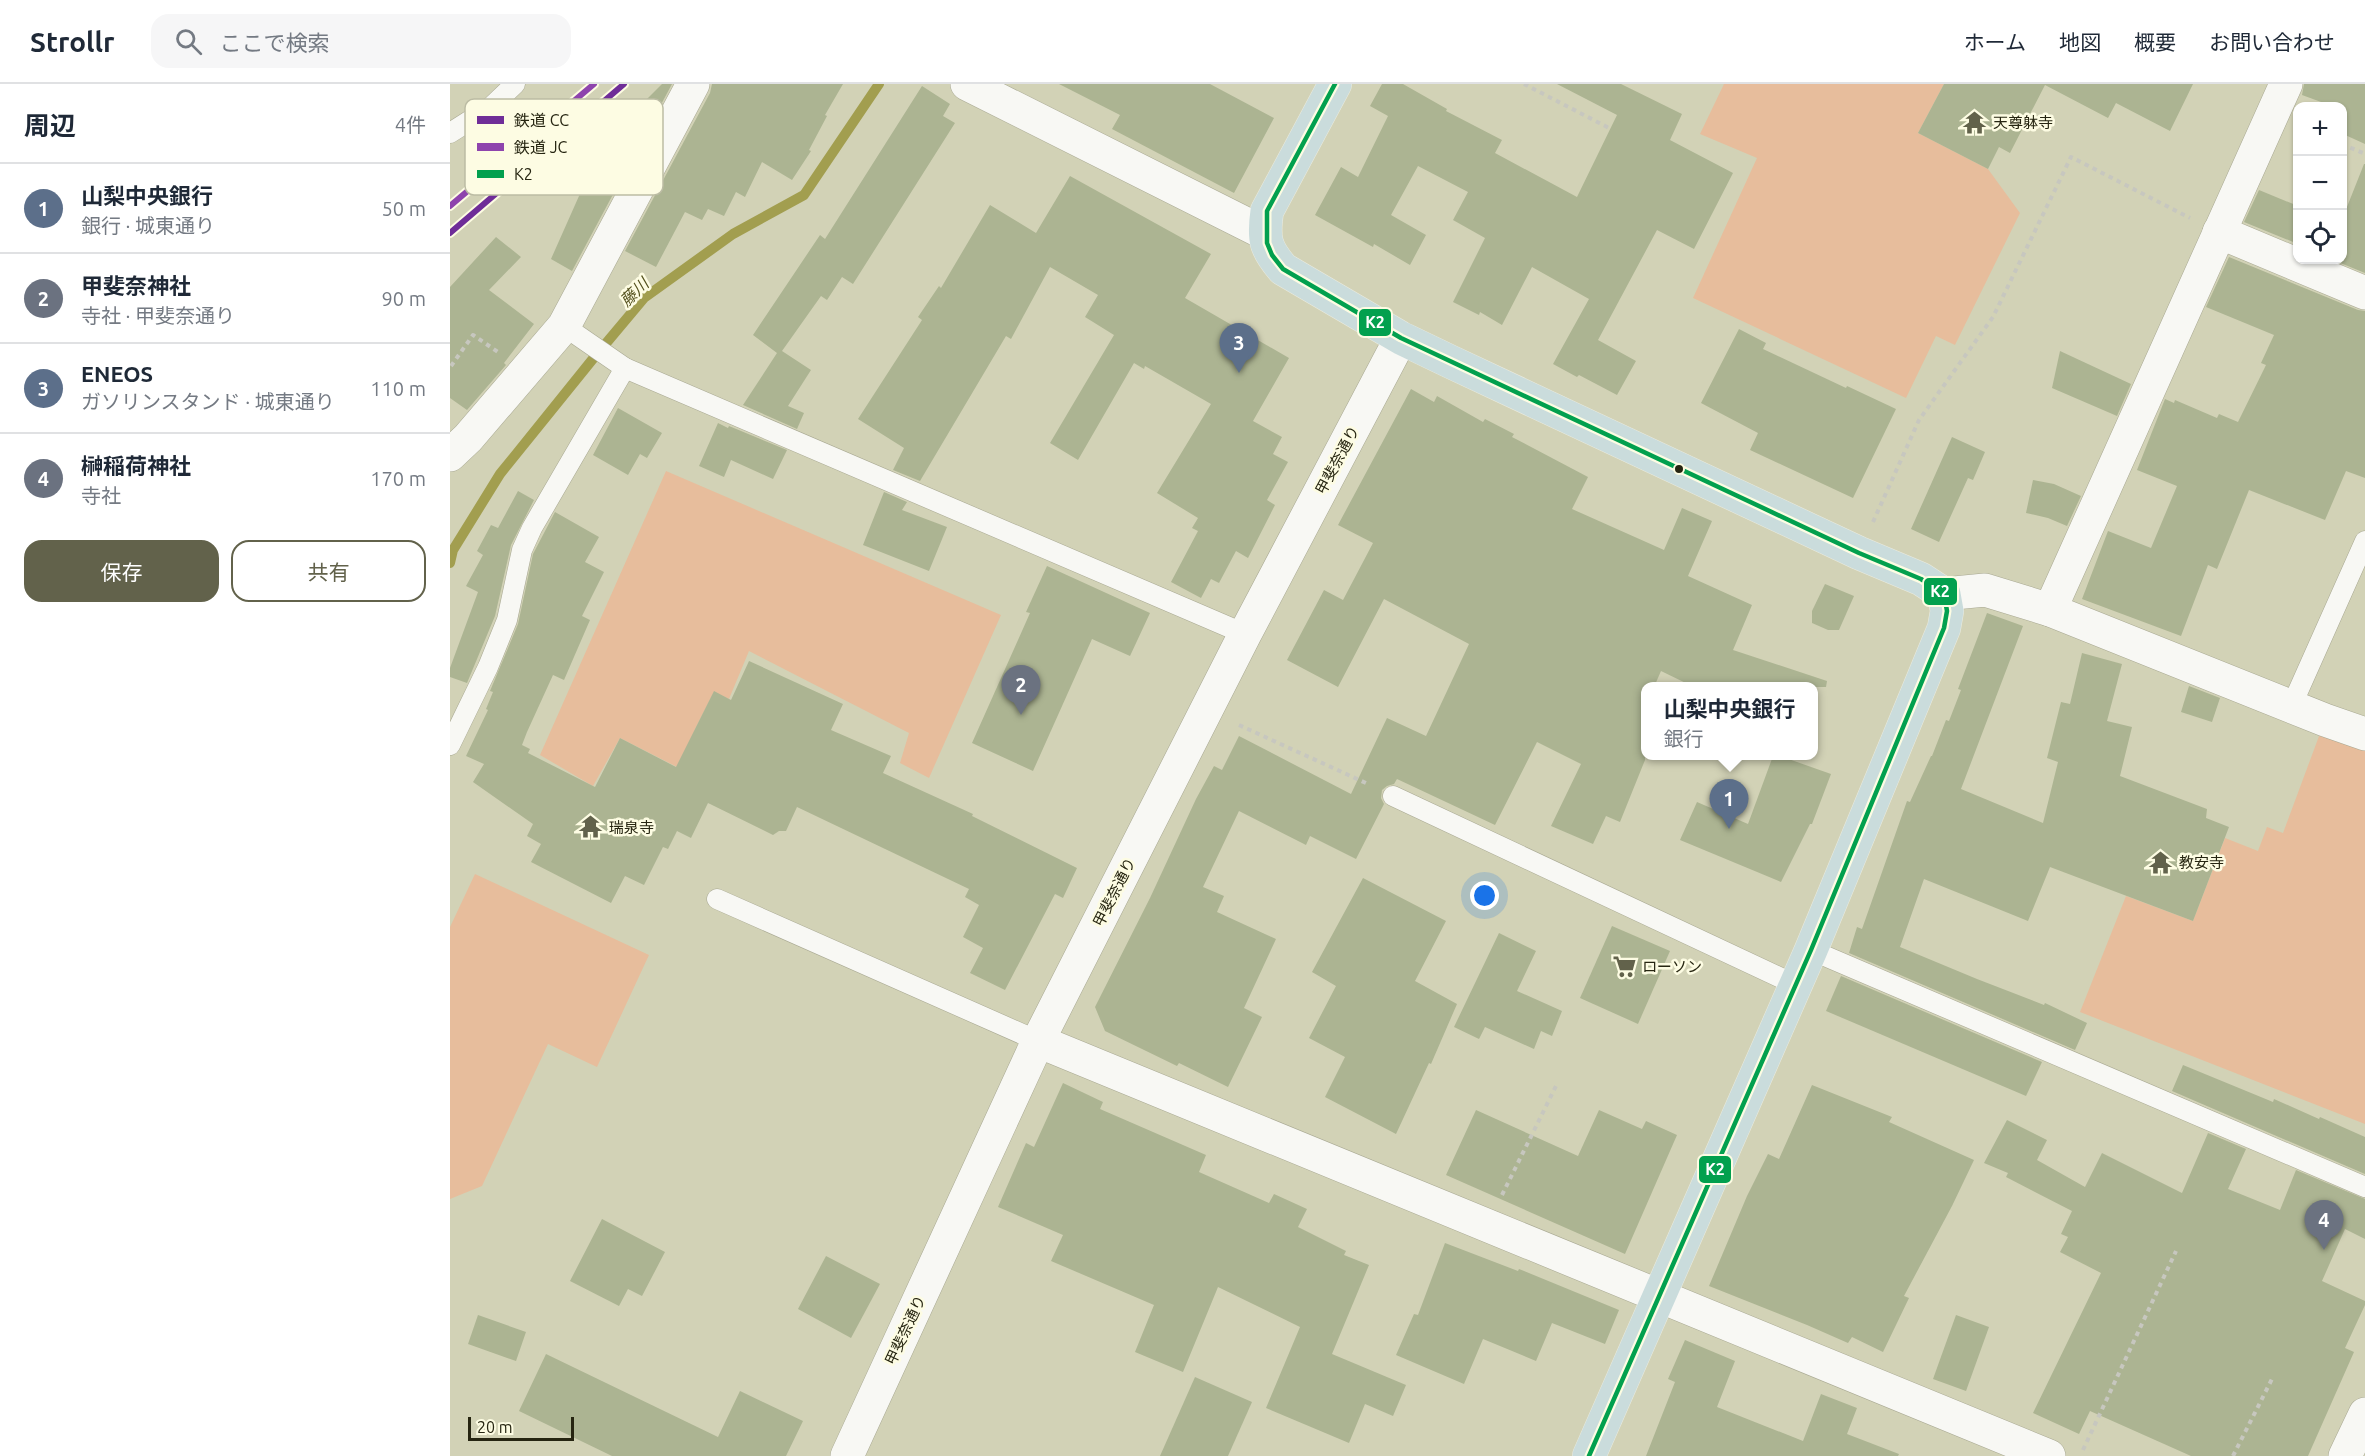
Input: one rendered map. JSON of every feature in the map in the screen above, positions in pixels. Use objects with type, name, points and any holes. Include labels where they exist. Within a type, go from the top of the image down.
[{"type":"highway","points":[[1335,84],[1267,211],[1264,233],[1269,252],[1283,269],[1401,338],[1859,553],[1921,579],[1944,594],[1947,611],[1944,628],[1796,985],[1588,1456]]},
{"type":"street","points":[[663,147],[693,84]]},
{"type":"street","points":[[967,84],[1264,233]]},
{"type":"street","points":[[2050,610],[2286,84]]},
{"type":"street","points":[[450,455],[468,438],[525,372],[575,332],[640,195]]},
{"type":"street","points":[[2219,232],[2365,293]]},
{"type":"street","name":"甲斐奈通り","points":[[847,1456],[1038,1041],[1245,634],[1401,338]]},
{"type":"street","points":[[1944,594],[1985,590],[2050,610],[2291,707],[2365,734]]},
{"type":"street","points":[[1038,1041],[2049,1456]]},
{"type":"street","points":[[2345,1456],[2365,1414]]},
{"type":"lane","points":[[499,99],[515,84]]},
{"type":"lane","points":[[450,133],[465,123]]},
{"type":"lane","points":[[575,332],[619,364],[1245,634]]},
{"type":"lane","points":[[450,745],[488,667],[507,620],[522,550],[619,364]]},
{"type":"lane","points":[[2291,707],[2365,541]]},
{"type":"lane","points":[[1393,796],[1796,985]]},
{"type":"lane","points":[[717,898],[1038,1041]]},
{"type":"lane","points":[[1811,950],[2365,1187]]},
{"type":"path","points":[[1524,84],[1611,129]]},
{"type":"path","points":[[2347,146],[2363,153]]},
{"type":"path","points":[[1859,553],[1919,420],[1993,317],[2071,157],[2219,232]]},
{"type":"path","points":[[451,366],[473,335],[525,372]]},
{"type":"path","points":[[1206,710],[1393,796]]},
{"type":"path","points":[[1487,1225],[1557,1084]]},
{"type":"path","points":[[2080,1456],[2176,1251]]},
{"type":"path","points":[[2233,1456],[2273,1377]]},
{"type":"shaded area","points":[[1724,84],[1944,84],[1918,133],[1988,169],[2020,213],[1955,345],[1936,336],[1906,398],[1693,298],[1757,158],[1700,134]]},
{"type":"shaded area","points":[[666,471],[1001,615],[929,778],[900,763],[909,733],[749,651],[729,699],[714,692],[695,729],[683,770],[620,738],[593,786],[540,755]]},
{"type":"shaded area","points":[[2325,720],[2365,734],[2365,1124],[2080,1012],[2126,896],[2193,921],[2225,838],[2258,851],[2267,827],[2283,833]]},
{"type":"shaded area","points":[[475,874],[649,955],[597,1067],[548,1044],[482,1186],[450,1199],[450,927]]},
{"type":"building","points":[[662,84],[672,84],[663,101],[663,99],[647,99]]},
{"type":"building","points":[[712,84],[843,84],[825,115],[827,116],[809,150],[811,151],[792,180],[762,162],[745,197],[736,192],[724,216],[708,209],[702,220],[685,212],[656,267],[625,251],[655,195],[663,195],[663,180],[710,93]]},
{"type":"building","points":[[1059,84],[1210,84],[1274,118],[1234,193],[1112,129],[1120,115]]},
{"type":"building","points":[[1382,84],[1403,84],[1447,109],[1446,111],[1502,140],[1495,153],[1577,197],[1617,115],[1557,84],[1621,84],[1682,114],[1670,140],[1733,173],[1694,249],[1657,230],[1598,340],[1636,361],[1617,395],[1553,364],[1589,299],[1532,267],[1502,325],[1480,312],[1479,315],[1453,302],[1485,238],[1453,220],[1468,192],[1418,166],[1391,215],[1426,235],[1410,265],[1374,244],[1373,247],[1315,215],[1341,167],[1358,177],[1388,116],[1370,106]]},
{"type":"building","name":"天尊躰寺","points":[[1944,84],[2193,84],[2170,131],[2116,103],[2108,118],[2045,85],[2010,153],[1999,147],[1988,169],[1918,133]]},
{"type":"building","points":[[2304,84],[2365,84],[2365,144],[2347,136],[2347,102],[2321,102],[2302,95]]},
{"type":"building","points":[[922,86],[950,104],[943,116],[955,123],[853,284],[842,277],[827,300],[821,296],[782,351],[811,370],[788,406],[804,413],[797,429],[743,405],[777,353],[753,335],[820,235],[825,239]]},
{"type":"building","points":[[2365,164],[2365,273],[2343,264],[2347,264],[2347,207]]},
{"type":"building","points":[[1070,176],[1211,254],[1185,298],[1289,358],[1253,421],[1282,437],[1273,454],[1288,462],[1267,500],[1275,505],[1248,558],[1236,551],[1219,583],[1211,579],[1201,598],[1171,582],[1198,531],[1192,528],[1198,518],[1157,493],[1211,404],[1145,366],[1144,369],[1134,363],[1078,460],[1050,443],[1114,335],[1085,317],[1098,295],[1050,267],[1011,339],[1006,336],[920,481],[893,470],[904,448],[858,419],[922,320],[918,317],[939,286],[941,288],[990,205],[1036,233]]},
{"type":"building","points":[[2259,190],[2293,204],[2293,242],[2244,222]]},
{"type":"building","points":[[579,195],[613,195],[572,271],[551,259]]},
{"type":"building","points":[[496,237],[521,257],[489,290],[534,324],[504,363],[506,365],[467,410],[450,398],[450,287]]},
{"type":"building","points":[[2229,257],[2365,311],[2365,478],[2346,471],[2325,520],[2249,490],[2217,569],[2208,565],[2181,636],[2082,599],[2108,531],[2151,548],[2177,486],[2137,470],[2165,399],[2174,403],[2175,400],[2217,418],[2219,414],[2238,422],[2266,365],[2261,363],[2274,335],[2206,307]]},
{"type":"building","points":[[1739,329],[1766,343],[1763,349],[1896,409],[1853,498],[1750,450],[1758,433],[1701,403]]},
{"type":"building","points":[[2060,351],[2131,384],[2117,416],[2052,388]]},
{"type":"building","points":[[1411,389],[1434,402],[1437,396],[1483,422],[1485,419],[1514,434],[1512,437],[1588,477],[1572,509],[1664,550],[1682,508],[1712,521],[1688,576],[1752,605],[1733,650],[1827,681],[1826,687],[1818,687],[1818,682],[1684,682],[1661,671],[1656,682],[1641,682],[1641,760],[1645,760],[1620,822],[1606,816],[1593,844],[1551,826],[1581,764],[1537,742],[1495,825],[1397,779],[1394,784],[1382,790],[1381,798],[1384,804],[1356,859],[1310,836],[1306,845],[1239,811],[1203,887],[1224,896],[1217,912],[1276,939],[1244,1008],[1262,1017],[1228,1087],[1179,1063],[1177,1066],[1105,1031],[1095,1007],[1150,898],[1196,799],[1214,766],[1222,770],[1239,736],[1351,794],[1387,718],[1426,736],[1469,644],[1384,599],[1338,687],[1287,660],[1324,590],[1343,600],[1373,543],[1338,525]]},
{"type":"building","points":[[618,408],[662,433],[647,458],[640,454],[628,475],[593,455]]},
{"type":"building","points":[[718,423],[787,450],[773,479],[731,460],[724,477],[699,466]]},
{"type":"building","points":[[1952,437],[1985,452],[1973,480],[1968,478],[1939,542],[1911,529]]},
{"type":"building","points":[[2033,480],[2054,484],[2081,496],[2067,526],[2048,518],[2026,513]]},
{"type":"building","points":[[518,491],[534,500],[511,545],[495,616],[467,683],[450,677],[450,668],[478,592],[466,586],[483,555],[477,551],[491,525],[498,528]]},
{"type":"building","points":[[884,492],[907,502],[902,510],[947,527],[929,571],[863,545]]},
{"type":"building","points":[[555,512],[599,537],[585,562],[604,572],[582,616],[590,620],[564,680],[553,675],[527,732],[522,745],[530,749],[528,753],[595,787],[620,738],[676,767],[714,691],[731,700],[749,661],[843,704],[831,730],[891,756],[883,773],[973,814],[972,816],[1077,868],[1063,898],[1055,894],[1005,990],[970,973],[983,948],[963,937],[979,905],[965,897],[969,889],[797,807],[786,831],[779,831],[773,835],[708,803],[691,838],[677,831],[668,849],[663,847],[644,885],[625,876],[611,903],[531,862],[541,844],[527,836],[533,824],[473,782],[484,764],[466,756],[488,710],[486,709],[493,692],[490,691],[518,624],[533,554]]},
{"type":"building","points":[[1047,566],[1150,613],[1130,656],[1092,639],[1033,771],[972,743],[1030,613],[1026,612]]},
{"type":"building","points":[[1825,584],[1854,596],[1839,630],[1828,630],[1812,623],[1812,611]]},
{"type":"building","points":[[1987,613],[2023,626],[1961,789],[2043,823],[2058,762],[2047,758],[2061,702],[2070,704],[2082,653],[2122,664],[2107,721],[2132,727],[2120,776],[2207,809],[2206,818],[2229,827],[2193,921],[2050,867],[2028,921],[1924,879],[1900,947],[2044,1005],[2045,1003],[2087,1023],[2075,1050],[1849,953],[1857,927],[1862,929],[1907,801],[1910,802],[1946,720],[1949,721],[1961,690],[1958,689]]},
{"type":"building","points":[[2189,686],[2220,698],[2212,722],[2181,712]]},
{"type":"building","points":[[1772,760],[1791,760],[1831,774],[1812,824],[1781,882],[1680,840],[1697,802],[1748,824]]},
{"type":"building","points":[[1363,878],[1446,921],[1415,981],[1457,1004],[1431,1064],[1429,1063],[1396,1134],[1325,1097],[1345,1057],[1309,1038],[1336,986],[1312,972]]},
{"type":"building","points":[[1612,926],[1670,951],[1638,1024],[1580,998]]},
{"type":"building","points":[[1499,933],[1536,951],[1517,991],[1562,1011],[1552,1036],[1541,1031],[1534,1049],[1485,1027],[1479,1039],[1454,1027]]},
{"type":"building","points":[[1841,976],[2042,1062],[2026,1096],[1826,1011]]},
{"type":"building","points":[[2183,1065],[2273,1102],[2274,1099],[2319,1119],[2320,1117],[2365,1137],[2365,1174],[2172,1091]]},
{"type":"building","points":[[1063,1083],[1103,1102],[1100,1109],[1206,1155],[1199,1172],[1269,1203],[1274,1194],[1307,1209],[1298,1227],[1346,1251],[1344,1255],[1369,1265],[1332,1354],[1406,1385],[1393,1416],[1365,1404],[1349,1443],[1266,1408],[1300,1327],[1218,1287],[1183,1372],[1135,1352],[1154,1305],[1051,1261],[1063,1235],[998,1207],[1026,1143],[1034,1147]]},
{"type":"building","points":[[1812,1085],[1892,1117],[1889,1122],[1974,1160],[1904,1296],[1909,1298],[1883,1352],[1852,1337],[1848,1343],[1709,1286],[1747,1196],[1768,1154],[1779,1159]]},
{"type":"building","points":[[1476,1110],[1578,1156],[1599,1110],[1642,1129],[1646,1121],[1677,1135],[1625,1254],[1446,1175]]},
{"type":"building","points":[[2007,1120],[2047,1140],[2037,1160],[2085,1187],[2102,1153],[2182,1193],[2208,1133],[2246,1149],[2228,1189],[2280,1210],[2296,1170],[2365,1199],[2365,1239],[2345,1229],[2322,1281],[2365,1301],[2365,1305],[2345,1348],[2354,1352],[2308,1456],[2191,1456],[2090,1411],[2079,1434],[2033,1413],[2101,1273],[2060,1252],[2068,1237],[2061,1234],[2072,1211],[2006,1177],[2008,1173],[1984,1163]]},
{"type":"building","points":[[602,1219],[665,1252],[642,1296],[628,1289],[619,1306],[570,1281]]},
{"type":"building","points":[[1445,1243],[1518,1271],[1519,1269],[1619,1310],[1605,1344],[1552,1323],[1536,1361],[1483,1339],[1464,1384],[1396,1355],[1414,1314],[1418,1315]]},
{"type":"building","points":[[826,1256],[880,1284],[851,1338],[798,1309]]},
{"type":"building","points":[[478,1315],[526,1332],[516,1361],[468,1344]]},
{"type":"building","points":[[1956,1315],[1989,1327],[1966,1391],[1933,1379]]},
{"type":"building","points":[[1685,1340],[1735,1361],[1717,1407],[1803,1441],[1821,1394],[1857,1408],[1847,1434],[1899,1454],[1898,1456],[1646,1456],[1675,1382],[1668,1379]]},
{"type":"building","points":[[546,1354],[718,1437],[740,1391],[803,1421],[786,1456],[612,1456],[519,1411]]},
{"type":"building","points":[[1195,1377],[1252,1402],[1228,1456],[1160,1456]]},
{"type":"waterway","name":"藤川","points":[[450,563],[453,550],[500,474],[644,298],[733,234],[804,195],[879,84]]},
{"type":"rail line","name":"JC","points":[[576,99],[594,84]]},
{"type":"rail line","name":"CC","points":[[606,99],[624,84]]},
{"type":"rail line","name":"JC","points":[[450,206],[465,193]]},
{"type":"rail line","name":"CC","points":[[450,233],[494,195]]},
{"type":"transit line","name":"K2","points":[[1335,84],[1267,211],[1267,243],[1272,255],[1283,269],[1401,338],[1859,553],[1921,579],[1944,594],[1947,611],[1944,628],[1811,950],[1589,1456]]},
{"type":"place","name":"天尊躰寺","points":[[1975,122]]},
{"type":"place","name":"ENEOS","points":[[1239,373]]},
{"type":"place","name":"甲斐奈神社","points":[[1021,715]]},
{"type":"place","name":"瑞泉寺","points":[[591,827]]},
{"type":"place","name":"山梨中央銀行","points":[[1729,829]]},
{"type":"place","name":"教安寺","points":[[2161,862]]},
{"type":"place","name":"ローソン","points":[[1624,966]]},
{"type":"place","name":"榊稲荷神社","points":[[2324,1250]]}]
